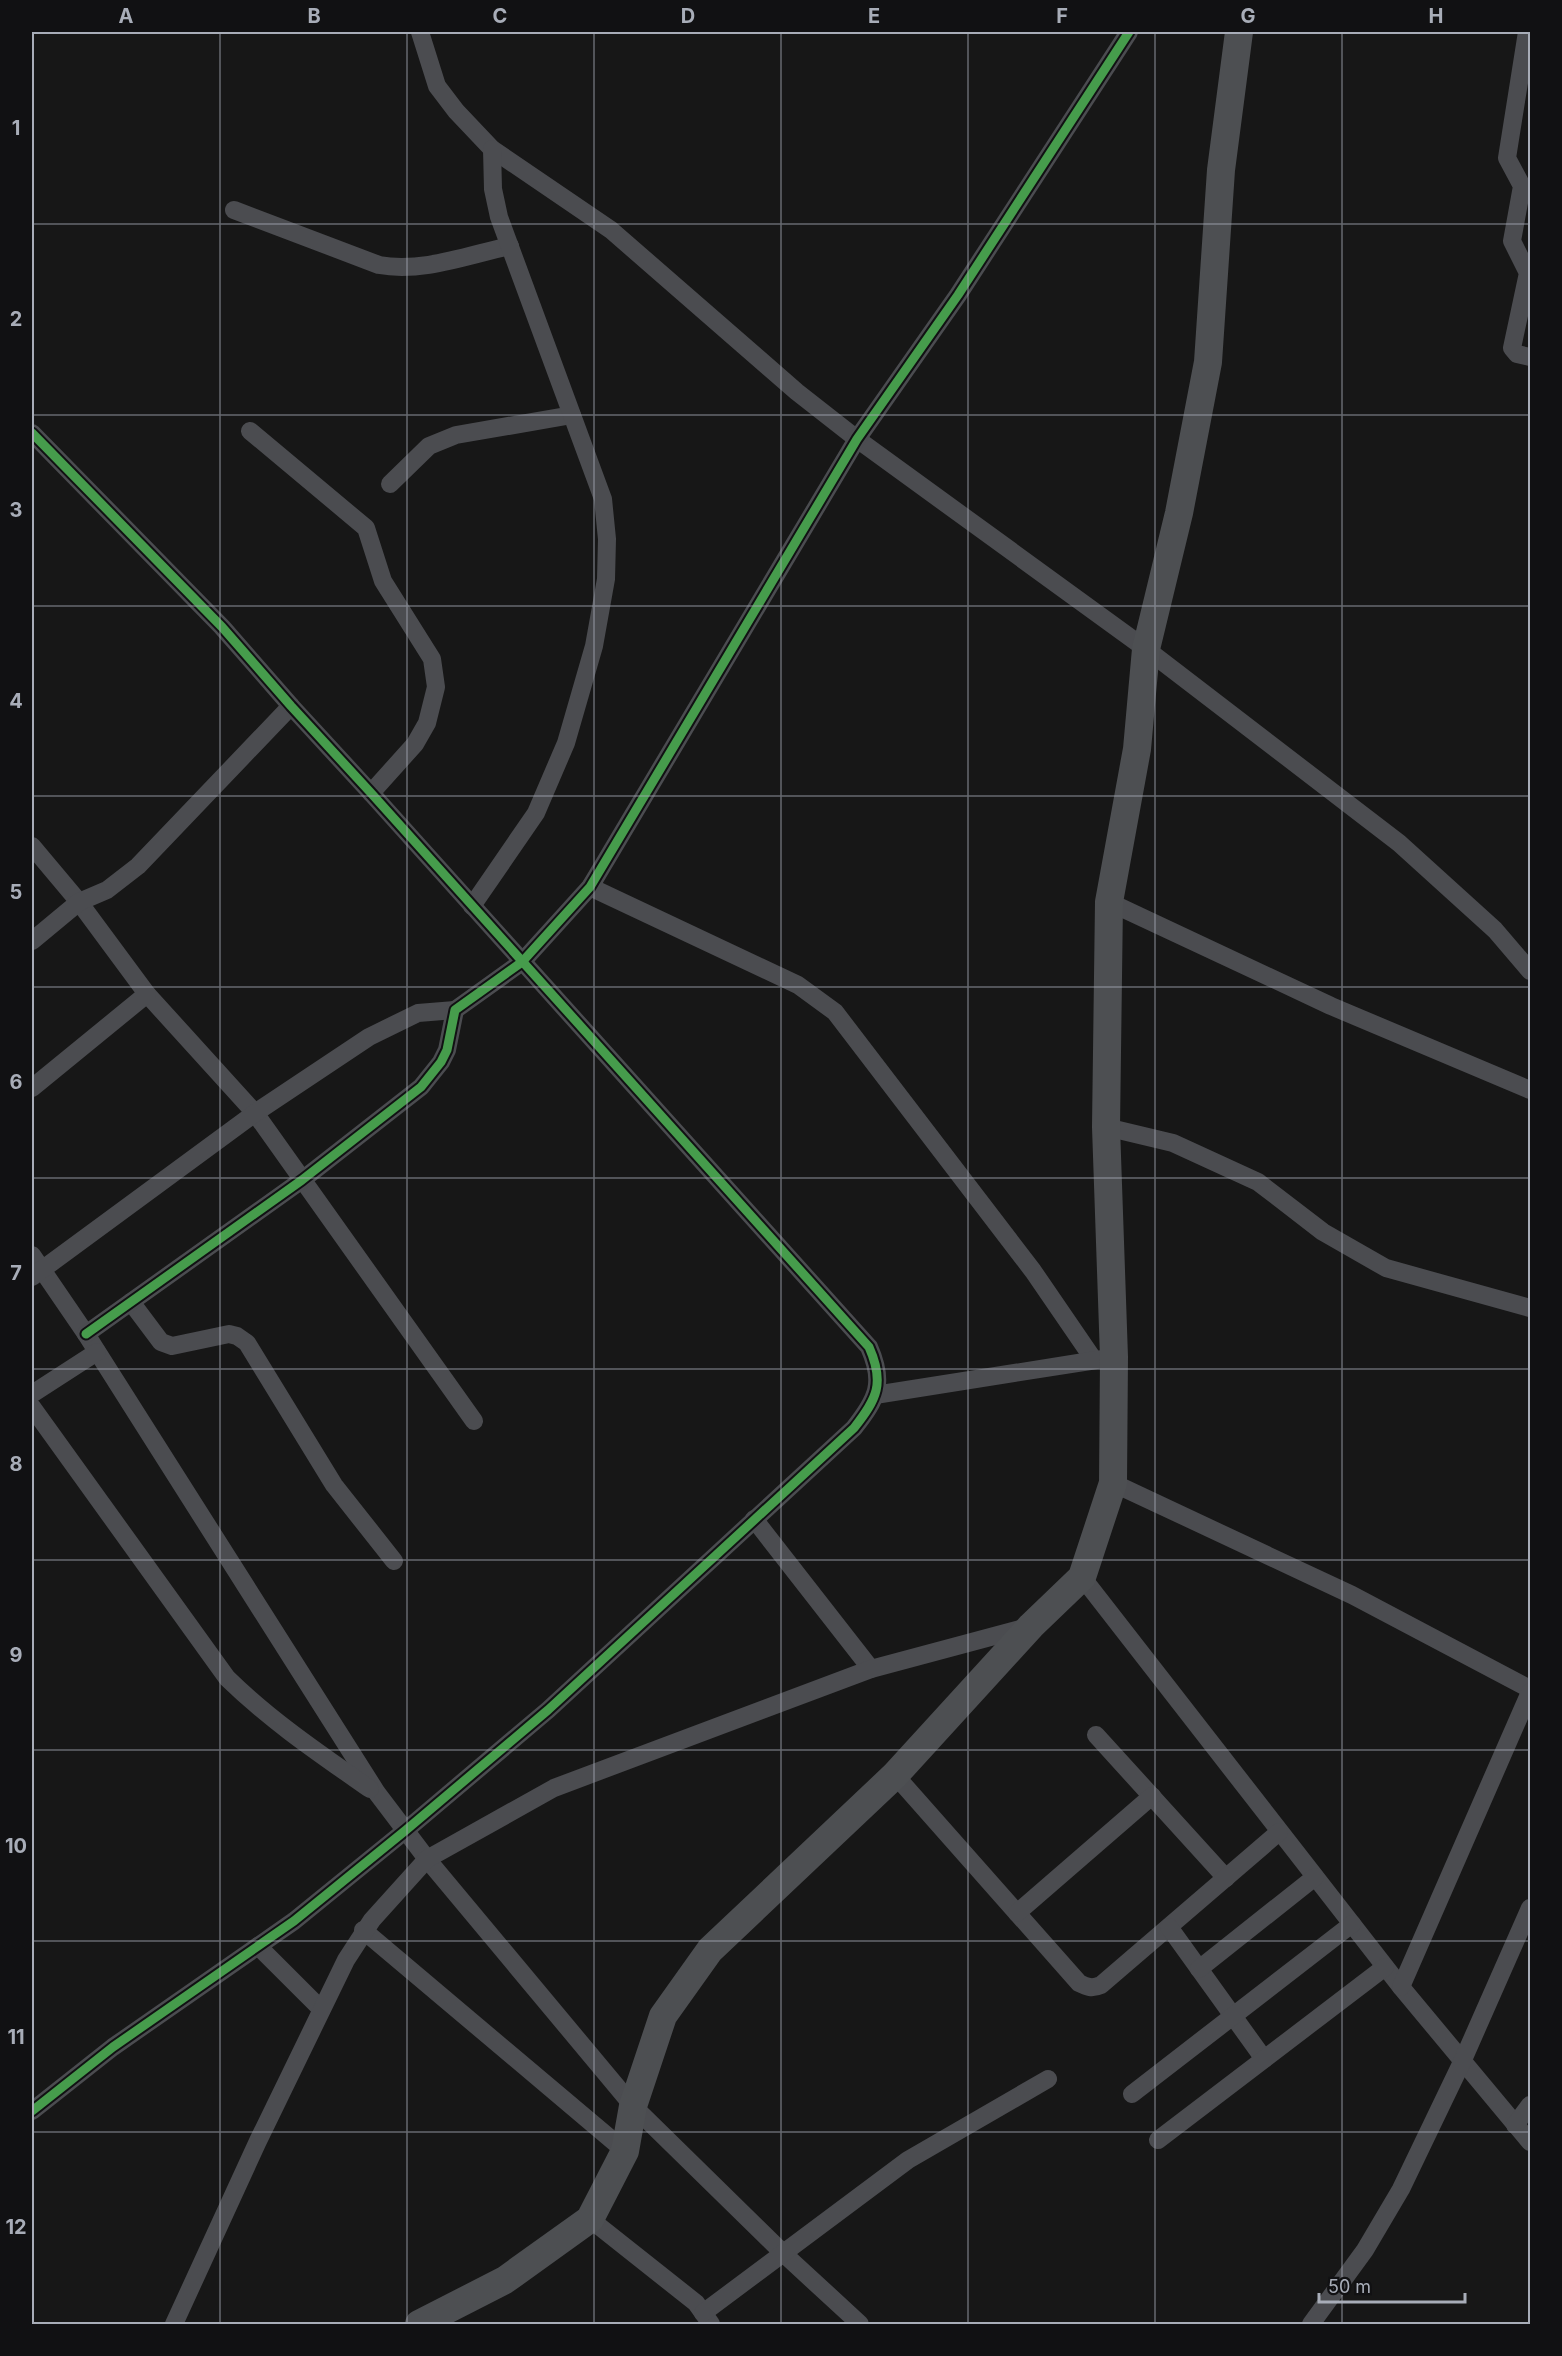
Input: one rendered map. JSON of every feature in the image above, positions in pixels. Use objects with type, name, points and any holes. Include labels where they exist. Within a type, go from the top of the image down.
[{"type":"main road","points":[[419,2325],[505,2280],[590,2219],[625,2151],[633,2106],[663,2016],[710,1950],[895,1775],[1031,1626],[1082,1577],[1113,1483],[1104,1359],[1109,902],[1137,749],[1146,649],[1179,513],[1208,362],[1221,170],[1239,32]]},
{"type":"street","points":[[420,32],[437,86],[456,111],[492,149],[611,230],[797,392],[857,439],[1146,649],[1399,843],[1495,930],[1530,971]]},
{"type":"street","points":[[860,2325],[633,2106],[427,1859],[377,1793],[86,1334],[35,1266],[369,1037],[418,1013],[455,1010],[522,962],[590,886],[857,439],[958,295],[1129,32]]},
{"type":"street","points":[[1527,32],[1507,158],[1522,186],[1512,241],[1528,273],[1512,348],[1517,354],[1530,357]]},
{"type":"street","points":[[472,906],[536,813],[566,743],[594,646],[606,579],[607,539],[603,499],[495,203],[492,149]]},
{"type":"street","points":[[234,210],[379,265],[393,267],[411,268],[510,246]]},
{"type":"street","points":[[390,484],[429,446],[456,435],[572,415]]},
{"type":"street","points":[[250,431],[366,528],[383,581],[432,659],[436,687],[428,723],[415,744],[371,793]]},
{"type":"street","points":[[32,433],[222,627],[869,1347],[878,1368],[875,1395],[854,1428],[548,1710],[303,1914],[113,2047],[32,2110]]},
{"type":"street","points":[[32,941],[80,902],[107,891],[138,866],[291,706]]},
{"type":"street","points":[[32,846],[80,902],[147,994],[255,1113],[474,1421]]},
{"type":"street","points":[[590,886],[798,986],[835,1012],[1033,1271],[1104,1359],[875,1395]]},
{"type":"street","points":[[1109,902],[1331,1006],[1530,1090]]},
{"type":"street","points":[[32,1088],[147,994]]},
{"type":"street","points":[[86,1334],[302,1180],[422,1087],[447,1050],[455,1010]]},
{"type":"street","points":[[1107,1127],[1173,1143],[1258,1182],[1323,1233],[1386,1268],[1530,1308]]},
{"type":"street","points":[[131,1302],[161,1342],[165,1344],[172,1346],[229,1334],[247,1343],[334,1485],[394,1561]]},
{"type":"street","points":[[32,1394],[97,1352]]},
{"type":"street","points":[[32,1407],[227,1678],[253,1704],[287,1731],[377,1793]]},
{"type":"street","points":[[1113,1483],[1352,1595],[1530,1691],[1401,1987]]},
{"type":"street","points":[[754,1519],[871,1669]]},
{"type":"street","points":[[1082,1577],[1385,1967],[1530,2142]]},
{"type":"street","points":[[174,2325],[321,2009],[363,1930],[427,1859],[554,1788],[871,1669],[1031,1626]]},
{"type":"street","points":[[1096,1735],[1226,1878]]},
{"type":"street","points":[[895,1775],[1079,1983],[1094,1988],[1101,1985],[1279,1832]]},
{"type":"street","points":[[1017,1913],[1152,1796]]},
{"type":"street","points":[[1199,1969],[1315,1877]]},
{"type":"street","points":[[1311,2325],[1365,2250],[1401,2189],[1462,2062],[1530,1908]]},
{"type":"street","points":[[1132,2094],[1352,1924]]},
{"type":"street","points":[[1168,1927],[1264,2059]]},
{"type":"street","points":[[363,1930],[625,2151]]},
{"type":"street","points":[[258,1946],[321,2009]]},
{"type":"street","points":[[1158,2140],[1385,1967]]},
{"type":"street","points":[[590,2219],[696,2303],[707,2319],[784,2254],[908,2160],[1048,2079]]},
{"type":"street","points":[[1515,2125],[1530,2105]]},
{"type":"cycle path","points":[[86,1334],[302,1180],[421,1087],[441,1062],[447,1050],[455,1010],[522,962],[590,887],[857,439],[958,295],[1129,32]]},
{"type":"cycle path","points":[[32,433],[222,627],[869,1347],[877,1371],[873,1399],[854,1428],[548,1710],[294,1921],[113,2047],[32,2111]]}]
